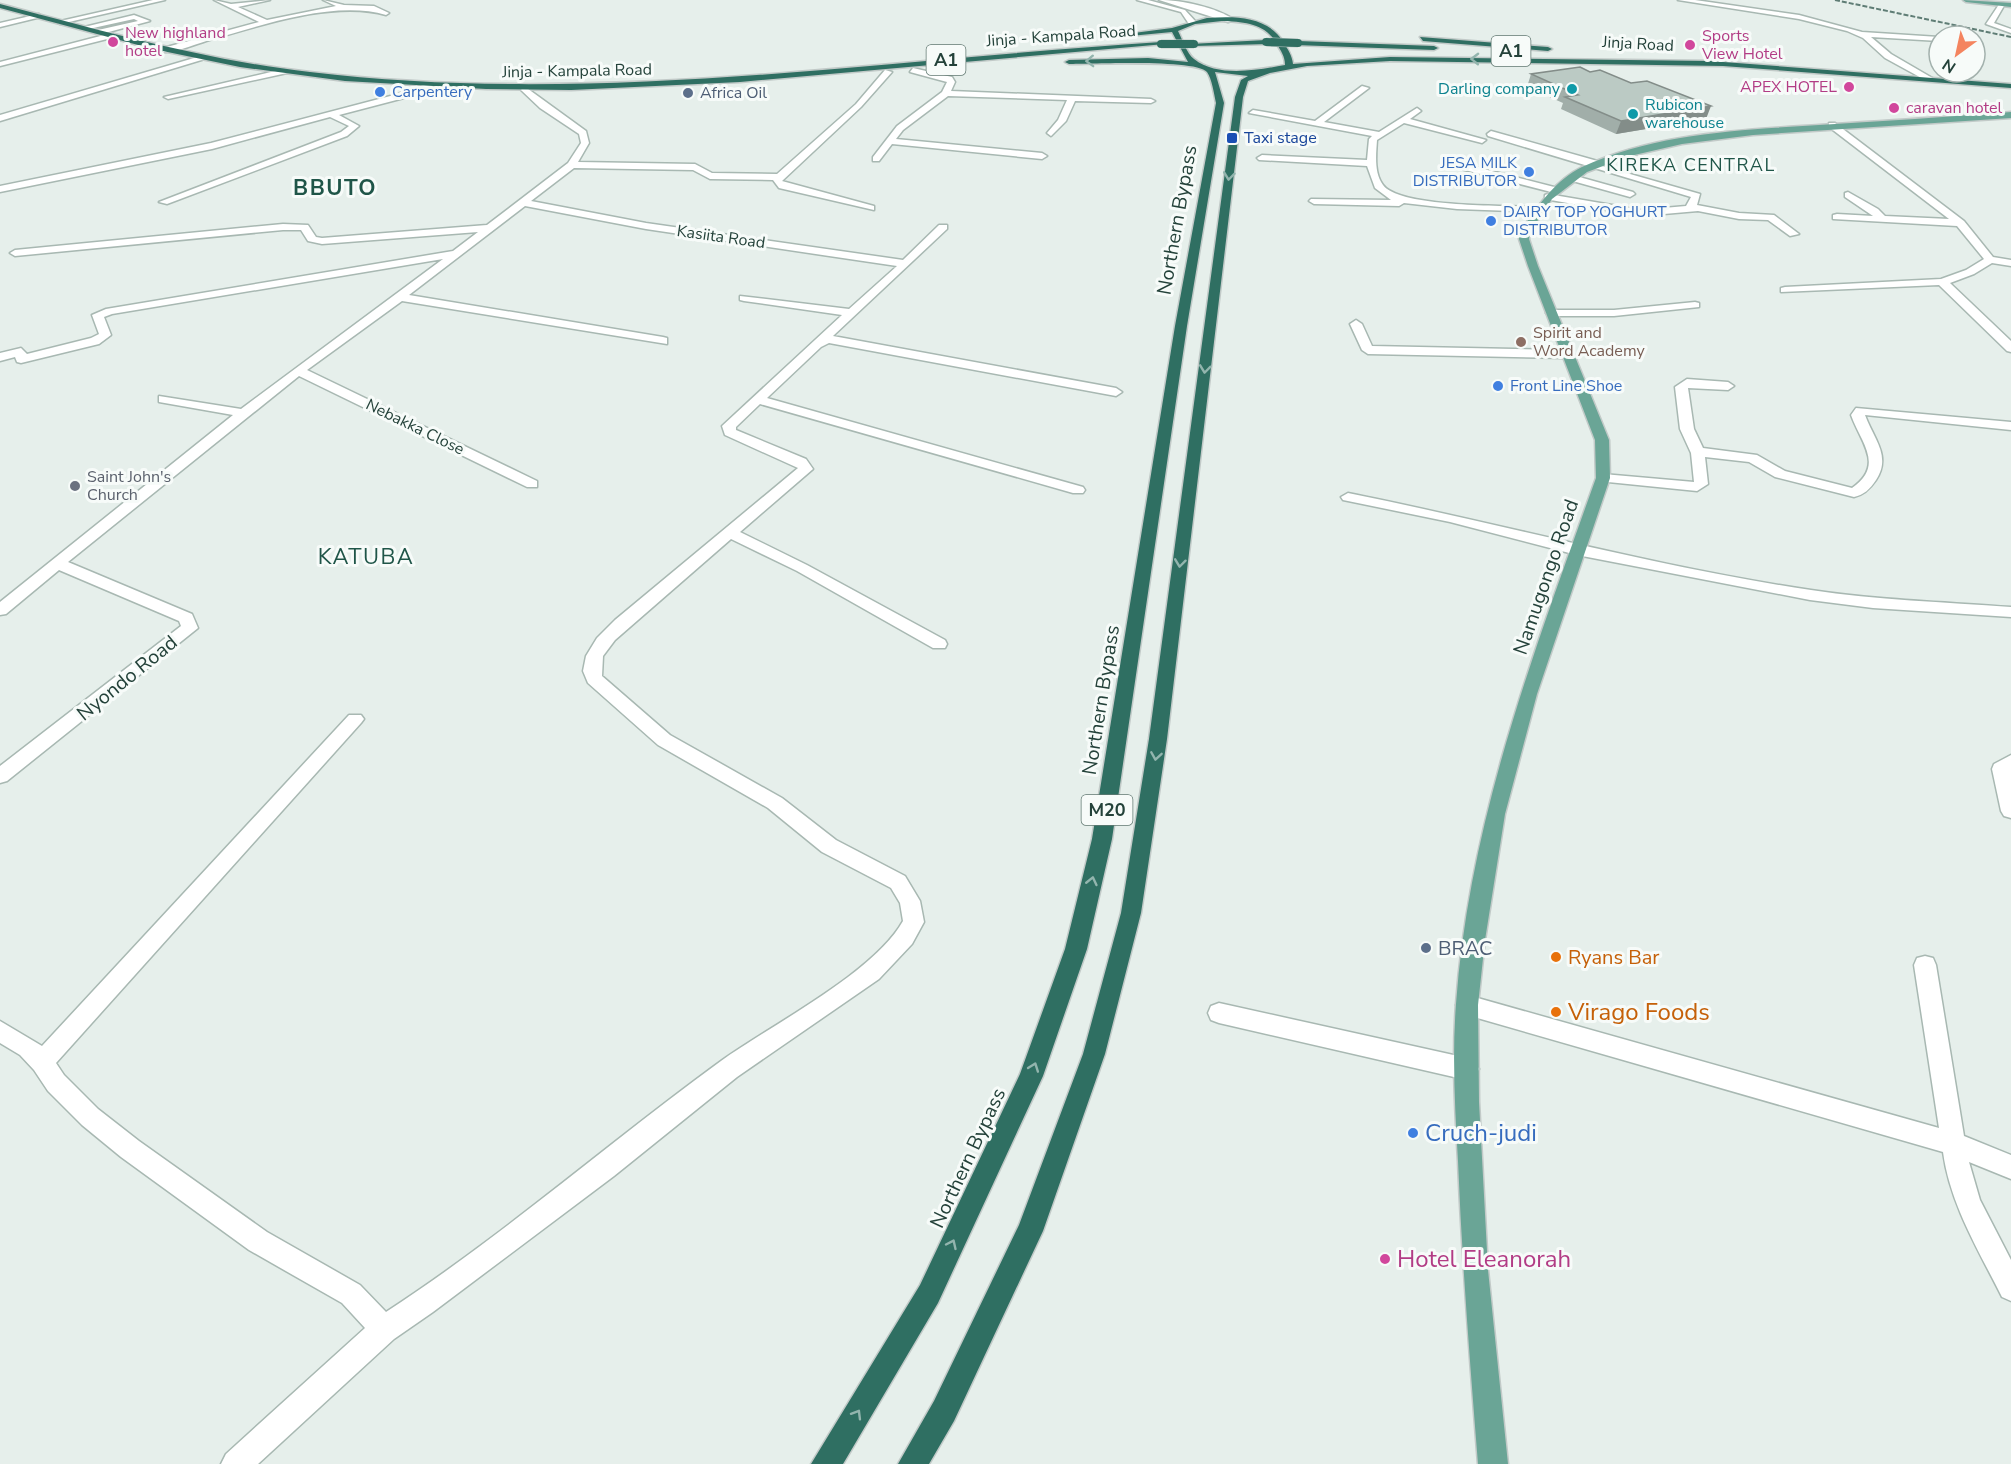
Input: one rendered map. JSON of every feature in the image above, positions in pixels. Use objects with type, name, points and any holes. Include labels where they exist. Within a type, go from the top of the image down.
[{"type":"highway","name":"Jinja - Kampala Road","points":[[0,6],[204,58],[284,71],[432,85],[524,88],[732,81],[963,58],[1161,44]]},
{"type":"highway","points":[[1125,34],[1174,30],[1192,22],[1231,20],[1251,22],[1273,31],[1283,31]]},
{"type":"highway","points":[[1174,30],[1189,60],[1205,68]]},
{"type":"highway","points":[[1273,31],[1290,59],[1289,66]]},
{"type":"highway","points":[[1380,36],[1557,50]]},
{"type":"highway","points":[[732,81],[1050,42]]},
{"type":"highway","name":"Jinja Road","points":[[1161,44],[1298,42],[1723,64],[1927,79]]},
{"type":"highway","points":[[1589,52],[1723,64]]},
{"type":"highway","points":[[1060,62],[1148,60],[1237,74],[1266,73],[1289,66],[1368,60],[1454,58],[1723,64]]},
{"type":"highway","points":[[732,81],[1010,65]]},
{"type":"highway","name":"Northern Bypass","points":[[826,1464],[929,1294],[1031,1076],[1076,949],[1102,839],[1181,326],[1220,103],[1205,68]]},
{"type":"highway","name":"M20","points":[[913,1464],[944,1411],[1030,1231],[1094,1054],[1131,913],[1158,739],[1239,97],[1245,80],[1266,73]]},
{"type":"highway","name":"Jinja Road","points":[[1987,84],[2011,86]]},
{"type":"main road","points":[[1966,0],[2011,5]]},
{"type":"main road","name":"Namugongo Road","points":[[1493,1464],[1475,1270],[1467,1069],[1467,1005],[1474,940],[1495,814],[1528,694],[1603,478],[1602,440],[1566,354],[1524,239],[1525,232],[1546,199],[1572,178],[1596,165],[1646,148],[1682,141],[1832,125],[2011,114]]},
{"type":"street","points":[[60,22],[162,0]]},
{"type":"street","points":[[217,0],[244,11],[247,16],[266,22]]},
{"type":"street","points":[[231,6],[267,0]]},
{"type":"street","points":[[326,0],[343,7]]},
{"type":"street","points":[[1140,0],[1183,11],[1192,22]]},
{"type":"street","points":[[1162,0],[1203,10],[1231,20]]},
{"type":"street","points":[[1681,0],[1799,17],[1861,34],[1927,38]]},
{"type":"street","points":[[2002,4],[1990,24],[2011,31]]},
{"type":"street","points":[[166,50],[266,22],[343,7],[374,8],[386,13]]},
{"type":"street","points":[[0,26],[39,16]]},
{"type":"street","points":[[84,28],[134,17],[146,21],[101,32]]},
{"type":"street","points":[[1861,34],[1874,42],[1888,56],[1927,77]]},
{"type":"street","points":[[0,64],[112,35]]},
{"type":"street","points":[[1888,56],[1885,60],[1895,76]]},
{"type":"street","points":[[0,118],[204,58]]},
{"type":"street","points":[[876,159],[900,128],[946,93],[951,82],[913,70]]},
{"type":"street","points":[[168,97],[284,71]]},
{"type":"street","points":[[572,165],[640,168],[695,167],[710,176],[780,177],[787,174],[803,155],[872,94],[888,72]]},
{"type":"street","points":[[0,189],[212,146],[401,96],[432,85]]},
{"type":"street","points":[[0,610],[244,413],[572,165],[585,143],[583,133],[543,106],[524,88]]},
{"type":"street","points":[[1317,123],[1365,88]]},
{"type":"street","points":[[946,93],[1150,101]]},
{"type":"street","points":[[1051,133],[1066,115],[1072,97]]},
{"type":"street","points":[[1409,202],[1387,196],[1377,185],[1370,164],[1373,139],[1417,111]]},
{"type":"street","points":[[1253,113],[1378,134]]},
{"type":"street","points":[[164,202],[333,139],[355,126],[330,114]]},
{"type":"street","points":[[1402,120],[1482,140]]},
{"type":"street","points":[[1832,125],[1960,223],[1990,260]]},
{"type":"street","points":[[1491,134],[1697,196],[1690,208]]},
{"type":"street","points":[[890,141],[1042,156]]},
{"type":"street","points":[[1262,159],[1370,164]]},
{"type":"street","points":[[1464,167],[1546,199]]},
{"type":"street","points":[[780,177],[777,182],[782,186],[870,208]]},
{"type":"street","points":[[1572,178],[1630,194]]},
{"type":"street","points":[[1848,195],[1874,211],[1882,219]]},
{"type":"street","points":[[1314,201],[1409,202],[1546,199],[1649,213],[1690,208],[1770,217],[1794,234]]},
{"type":"street","name":"Kasiita Road","points":[[524,203],[646,226],[906,264]]},
{"type":"street","points":[[1837,217],[1960,223]]},
{"type":"street","points":[[15,253],[283,227],[303,227],[312,239],[322,241],[487,228]]},
{"type":"street","points":[[236,1464],[384,1329],[424,1303],[605,1167],[729,1069],[871,972],[905,938],[914,921],[910,901],[898,882],[828,846],[775,803],[664,740],[594,679],[590,670],[591,660],[606,639],[728,532],[806,469],[801,462],[730,432],[729,426],[897,273],[943,227]]},
{"type":"street","points":[[0,357],[21,352],[21,358],[95,340],[105,335],[98,315],[110,311],[454,254]]},
{"type":"street","points":[[1785,290],[1942,282],[1970,272],[1990,260],[2011,263]]},
{"type":"street","points":[[1942,282],[2011,348]]},
{"type":"street","points":[[400,297],[663,341]]},
{"type":"street","points":[[744,298],[852,313]]},
{"type":"street","points":[[1552,313],[1614,313],[1695,305]]},
{"type":"street","points":[[1356,324],[1368,350],[1566,354]]},
{"type":"street","points":[[822,340],[839,341],[1116,392]]},
{"type":"street","name":"Nebakka Close","points":[[298,371],[532,484]]},
{"type":"street","points":[[1603,478],[1697,487],[1701,484],[1698,453],[1687,429],[1680,387],[1687,382],[1728,386]]},
{"type":"street","points":[[164,399],[244,413]]},
{"type":"street","points":[[759,399],[1078,490]]},
{"type":"street","points":[[1698,453],[1752,458],[1780,474],[1854,494],[1865,488],[1872,474],[1876,455],[1858,415],[1861,411],[2011,426]]},
{"type":"street","points":[[1348,496],[1451,518],[1577,550],[1810,595],[1873,603],[2011,612]]},
{"type":"street","points":[[728,532],[802,568],[939,644]]},
{"type":"street","name":"Nyondo Road","points":[[0,776],[190,628],[186,618],[57,563]]},
{"type":"street","points":[[42,1062],[355,719]]},
{"type":"street","points":[[2011,762],[2001,769],[2011,811]]},
{"type":"street","points":[[1925,965],[1958,1173],[1970,1206],[2011,1288]]},
{"type":"street","points":[[1467,1005],[1954,1144],[2011,1167]]},
{"type":"street","points":[[1219,1013],[1467,1069]]},
{"type":"street","points":[[0,1031],[28,1048],[42,1062],[56,1083],[90,1117],[130,1149],[258,1241],[351,1294],[384,1329]]},
{"type":"building","points":[[1580,67],[1590,72],[1600,70],[1631,83],[1647,81],[1711,106],[1621,121],[1565,97],[1578,95],[1531,74]]},
{"type":"railway","points":[[1835,0],[2011,37]]},
{"type":"place","name":"New highland hotel","points":[[113,42]]},
{"type":"place","name":"Sports View Hotel","points":[[1690,45]]},
{"type":"place","name":"APEX HOTEL","points":[[1849,87]]},
{"type":"place","name":"Darling company","points":[[1572,89]]},
{"type":"place","name":"Carpentery","points":[[380,92]]},
{"type":"place","name":"Africa Oil","points":[[688,93]]},
{"type":"place","name":"caravan hotel","points":[[1894,108]]},
{"type":"place","name":"Rubicon warehouse","points":[[1633,114]]},
{"type":"place","name":"Taxi stage","points":[[1232,138]]},
{"type":"place","name":"JESA MILK DISTRIBUTOR","points":[[1529,172]]},
{"type":"place","name":"DAIRY TOP YOGHURT DISTRIBUTOR","points":[[1491,221]]},
{"type":"place","name":"Spirit and Word Academy","points":[[1521,342]]},
{"type":"place","name":"Front Line Shoe","points":[[1498,386]]},
{"type":"place","name":"Saint John's Church","points":[[75,486]]},
{"type":"place","name":"BRAC","points":[[1426,948]]},
{"type":"place","name":"Ryans Bar","points":[[1556,957]]},
{"type":"place","name":"Virago Foods","points":[[1556,1012]]},
{"type":"place","name":"Cruch-judi","points":[[1413,1133]]},
{"type":"place","name":"Hotel Eleanorah","points":[[1385,1259]]},
{"type":"district","name":"KIREKA CENTRAL","points":[[1691,165]]},
{"type":"district","name":"BBUTO","points":[[335,188]]},
{"type":"district","name":"KATUBA","points":[[366,557]]}]
